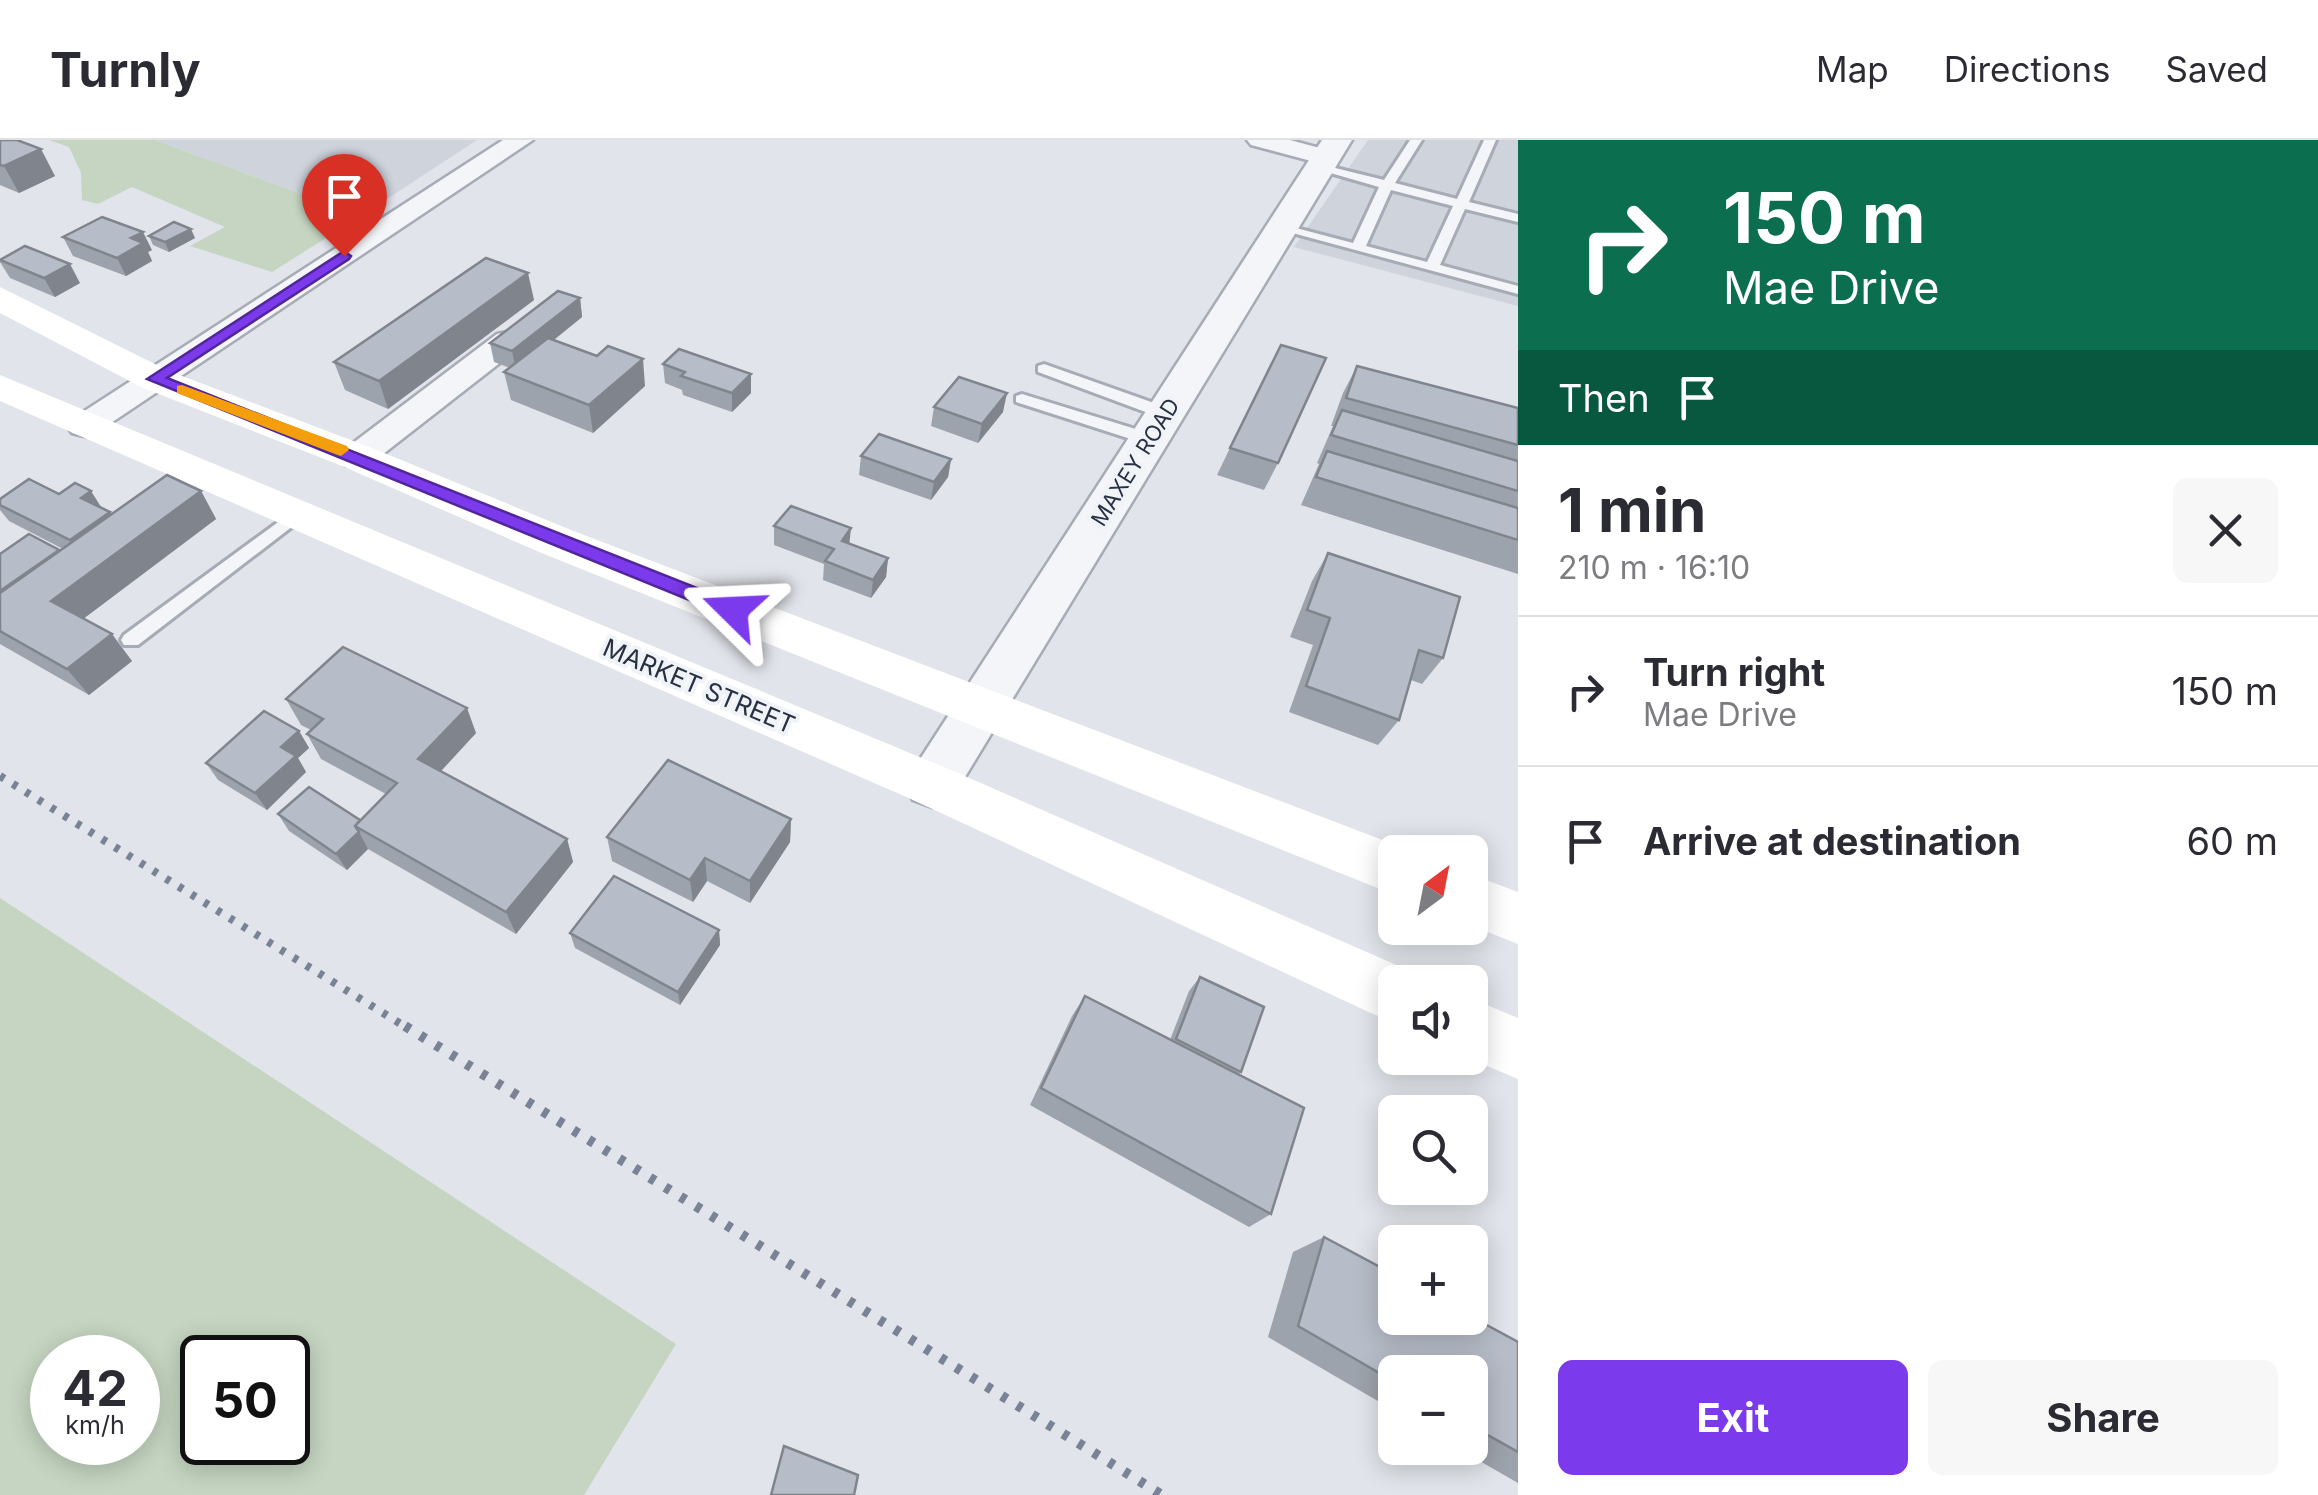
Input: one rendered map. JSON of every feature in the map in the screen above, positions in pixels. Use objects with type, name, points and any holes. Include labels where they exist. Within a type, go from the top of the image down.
[{"type":"main road","points":[[0,298],[155,379],[1378,863]]},
{"type":"main road","name":"MARKET STREET","points":[[0,388],[932,784],[1378,986]]},
{"type":"main road","points":[[495,600],[555,540]]},
{"type":"main road","points":[[1488,907],[1518,918]]},
{"type":"main road","points":[[1488,1036],[1518,1049]]},
{"type":"street","points":[[84,426],[520,140]]},
{"type":"street","points":[[1260,140],[1327,155]]},
{"type":"street","name":"MAXEY ROAD","points":[[932,784],[1327,155]]},
{"type":"street","points":[[357,456],[508,340]]},
{"type":"lane","points":[[1358,248],[1387,185],[1416,140]]},
{"type":"lane","points":[[1432,268],[1490,140]]},
{"type":"lane","points":[[1327,155],[1387,185],[1518,218]]},
{"type":"lane","points":[[1282,228],[1518,290]]},
{"type":"lane","points":[[1044,369],[1157,426]]},
{"type":"lane","points":[[1022,399],[1157,426]]},
{"type":"lane","points":[[131,640],[296,516]]},
{"type":"shaded area","points":[[155,140],[477,140],[361,216]]},
{"type":"shaded area","points":[[1368,140],[1518,140],[1518,306],[1294,247]]},
{"type":"green space","points":[[49,140],[155,140],[361,216],[272,272],[190,246],[225,227],[132,187],[98,204],[82,200],[81,173],[69,147]]},
{"type":"green space","points":[[0,898],[676,1344],[584,1495],[0,1495]]},
{"type":"building","points":[[0,140],[17,140],[41,149],[4,166],[0,165]]},
{"type":"building","points":[[102,217],[143,232],[131,238],[143,243],[117,258],[63,237]]},
{"type":"building","points":[[174,222],[191,229],[165,242],[149,236]]},
{"type":"building","points":[[25,246],[70,264],[44,278],[0,260]]},
{"type":"building","points":[[486,258],[528,273],[379,381],[334,362]]},
{"type":"building","points":[[558,291],[580,298],[512,351],[490,343]]},
{"type":"building","points":[[548,338],[597,356],[608,346],[643,359],[589,405],[504,372]]},
{"type":"building","points":[[1281,345],[1326,358],[1278,463],[1230,448]]},
{"type":"building","points":[[679,349],[751,374],[732,393],[681,376],[685,372],[663,364]]},
{"type":"building","points":[[1357,366],[1518,408],[1518,445],[1346,398]]},
{"type":"building","points":[[959,377],[1007,393],[982,424],[934,407]]},
{"type":"building","points":[[1342,410],[1518,461],[1518,491],[1331,435]]},
{"type":"building","points":[[879,434],[951,459],[934,482],[861,456]]},
{"type":"building","points":[[1327,451],[1518,508],[1518,540],[1316,477]]},
{"type":"building","points":[[167,475],[201,491],[51,601],[112,634],[67,669],[0,631],[0,593]]},
{"type":"building","points":[[29,479],[59,494],[75,483],[91,491],[81,498],[110,512],[70,540],[0,505],[0,499]]},
{"type":"building","points":[[791,506],[851,528],[842,541],[888,558],[873,580],[825,561],[834,549],[774,526]]},
{"type":"building","points":[[29,534],[59,550],[0,591],[0,554]]},
{"type":"building","points":[[1328,553],[1460,597],[1443,658],[1419,650],[1399,720],[1306,686],[1330,618],[1307,610]]},
{"type":"building","points":[[343,647],[467,708],[418,759],[567,839],[506,912],[355,826],[397,783],[307,734],[323,719],[286,699]]},
{"type":"building","points":[[264,711],[299,731],[281,747],[296,756],[255,793],[206,763]]},
{"type":"building","points":[[668,760],[791,819],[750,881],[705,858],[690,880],[607,837]]},
{"type":"building","points":[[309,787],[360,820],[355,826],[359,832],[336,854],[278,814]]},
{"type":"building","points":[[614,876],[719,930],[678,992],[570,933]]},
{"type":"building","points":[[1200,977],[1264,1007],[1241,1072],[1176,1039]]},
{"type":"building","points":[[1085,996],[1304,1108],[1271,1214],[1041,1088]]},
{"type":"building","points":[[1324,1237],[1378,1266],[1378,1335],[1488,1335],[1488,1326],[1518,1342],[1518,1452],[1488,1435],[1488,1355],[1378,1355],[1378,1372],[1298,1326]]},
{"type":"building","points":[[784,1446],[858,1475],[854,1495],[771,1495]]},
{"type":"railway","points":[[0,776],[409,1029]]},
{"type":"railway","points":[[405,1026],[1162,1495]]},
{"type":"slow traffic","points":[[182,390],[341,450]]},
{"type":"route","points":[[344,256],[155,379],[357,456],[733,610]]}]
